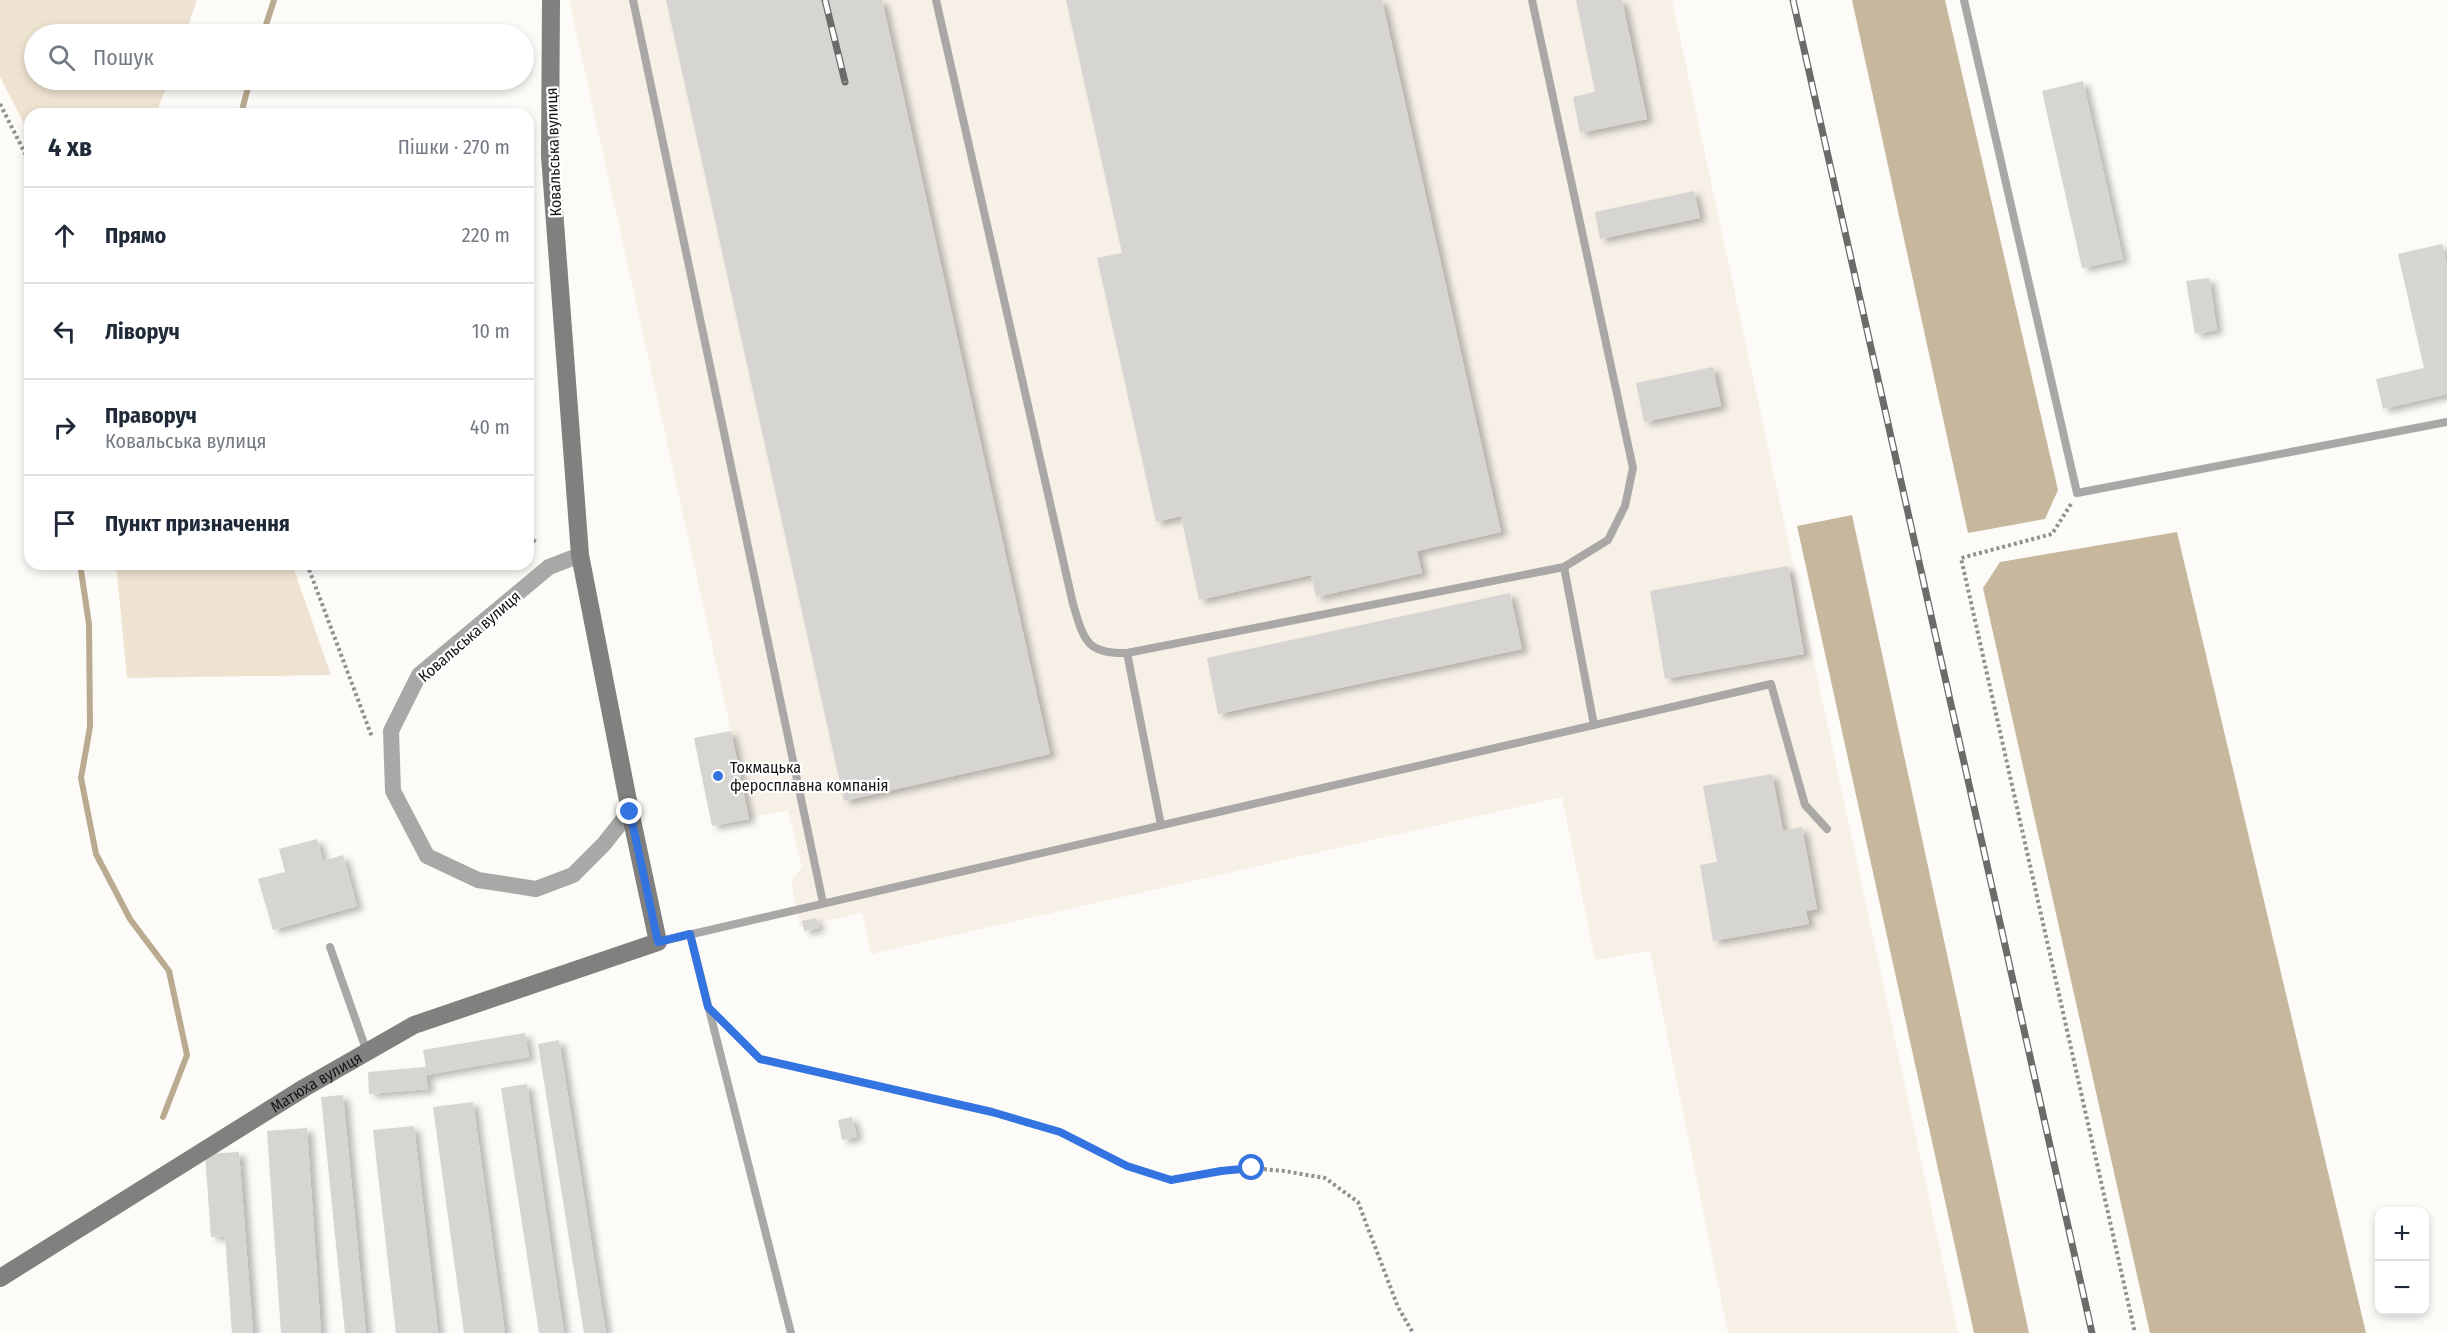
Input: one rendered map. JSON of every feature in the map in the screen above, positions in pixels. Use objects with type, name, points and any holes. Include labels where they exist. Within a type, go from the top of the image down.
[{"type":"street","name":"Ковальська вулиця","points":[[551,0],[550,156],[580,555],[658,942]]},
{"type":"street","name":"Ковальська вулиця","points":[[580,555],[549,567],[418,675],[391,731],[393,791],[427,856],[478,880],[536,889],[573,875],[604,844],[630,812]]},
{"type":"street","name":"Матюха вулиця","points":[[0,1278],[304,1088],[414,1025],[658,942]]},
{"type":"lane","points":[[633,0],[823,903]]},
{"type":"lane","points":[[936,0],[1073,604],[1083,637],[1104,653],[1128,653],[1564,567],[1608,540],[1625,506],[1633,468],[1532,0]]},
{"type":"lane","points":[[1964,0],[2077,493],[2447,422]]},
{"type":"lane","points":[[1564,567],[1594,725]]},
{"type":"lane","points":[[1128,653],[1161,825]]},
{"type":"lane","points":[[658,942],[1771,684],[1805,805],[1827,829]]},
{"type":"lane","points":[[690,934],[791,1333]]},
{"type":"lane","points":[[330,947],[367,1052]]},
{"type":"path","points":[[0,104],[24,151]]},
{"type":"path","points":[[2077,493],[2052,534],[1961,558],[2135,1333]]},
{"type":"path","points":[[309,570],[376,747]]},
{"type":"path","points":[[708,1007],[760,1059],[992,1112],[1060,1132],[1127,1166],[1171,1180],[1252,1168],[1325,1178],[1358,1202],[1398,1307],[1413,1333]]},
{"type":"shaded area","points":[[0,0],[197,0],[189,24],[24,24],[24,90],[165,90],[158,108],[24,108],[24,123],[0,77]]},
{"type":"shaded area","points":[[569,0],[1672,0],[1958,1333],[1728,1333],[1650,951],[1595,960],[1562,797],[871,954],[862,913],[800,927],[791,881],[802,867],[788,810],[712,826],[694,738],[731,731]]},
{"type":"shaded area","points":[[1852,0],[1945,0],[2058,490],[2045,519],[1968,533]]},
{"type":"shaded area","points":[[1852,515],[2029,1333],[1974,1333],[1797,526]]},
{"type":"shaded area","points":[[2177,532],[2366,1333],[2150,1333],[1983,588],[2000,562]]},
{"type":"shaded area","points":[[117,570],[294,570],[331,675],[127,678]]},
{"type":"building","points":[[666,0],[882,0],[1050,754],[844,801]]},
{"type":"building","points":[[1066,0],[1382,0],[1501,532],[1417,551],[1422,573],[1316,597],[1311,575],[1199,600],[1181,516],[1156,522],[1097,258],[1122,253]]},
{"type":"building","points":[[1576,0],[1622,0],[1647,119],[1580,133],[1573,97],[1595,92]]},
{"type":"building","points":[[2083,81],[2123,259],[2082,268],[2042,91]]},
{"type":"building","points":[[1694,191],[1700,218],[1600,239],[1595,212]]},
{"type":"building","points":[[2442,244],[2447,265],[2447,394],[2383,409],[2376,379],[2424,368],[2398,254]]},
{"type":"building","points":[[2209,278],[2217,330],[2195,334],[2186,281]]},
{"type":"building","points":[[1713,367],[1721,406],[1644,422],[1636,383]]},
{"type":"building","points":[[1788,566],[1804,654],[1665,679],[1650,591]]},
{"type":"building","points":[[1510,593],[1522,649],[1218,714],[1207,658]]},
{"type":"building","points":[[731,731],[749,819],[712,826],[694,738]]},
{"type":"building","points":[[1772,774],[1783,831],[1802,827],[1817,909],[1806,911],[1809,924],[1713,941],[1700,865],[1717,862],[1703,786]]},
{"type":"building","points":[[317,839],[323,861],[343,855],[357,906],[273,930],[258,879],[285,872],[279,849]]},
{"type":"building","points":[[816,918],[819,928],[804,931],[802,921]]},
{"type":"building","points":[[525,1033],[529,1057],[426,1075],[428,1089],[369,1094],[368,1072],[426,1067],[423,1050]]},
{"type":"building","points":[[559,1040],[606,1333],[584,1333],[538,1044]]},
{"type":"building","points":[[527,1084],[564,1333],[539,1333],[501,1088]]},
{"type":"building","points":[[343,1095],[366,1333],[345,1333],[321,1097]]},
{"type":"building","points":[[473,1102],[505,1333],[464,1333],[433,1107]]},
{"type":"building","points":[[852,1117],[857,1137],[842,1140],[838,1120]]},
{"type":"building","points":[[414,1126],[438,1333],[396,1333],[373,1130]]},
{"type":"building","points":[[307,1128],[321,1333],[281,1333],[267,1131]]},
{"type":"building","points":[[239,1152],[253,1333],[232,1333],[225,1236],[211,1237],[205,1154]]},
{"type":"waterway","points":[[266,24],[274,0]]},
{"type":"waterway","points":[[243,108],[247,90]]},
{"type":"waterway","points":[[81,570],[89,624],[90,727],[81,778],[96,854],[130,919],[169,971],[187,1055],[163,1117]]},
{"type":"railway","points":[[825,0],[845,82]]},
{"type":"railway","points":[[1793,0],[2092,1333]]},
{"type":"place","name":"Токмацька феросплавна компанія","points":[[718,776]]},
{"type":"route","points":[[630,812],[658,942],[690,934],[708,1007],[760,1059],[992,1112],[1060,1132],[1127,1166],[1171,1180],[1252,1168]]}]
